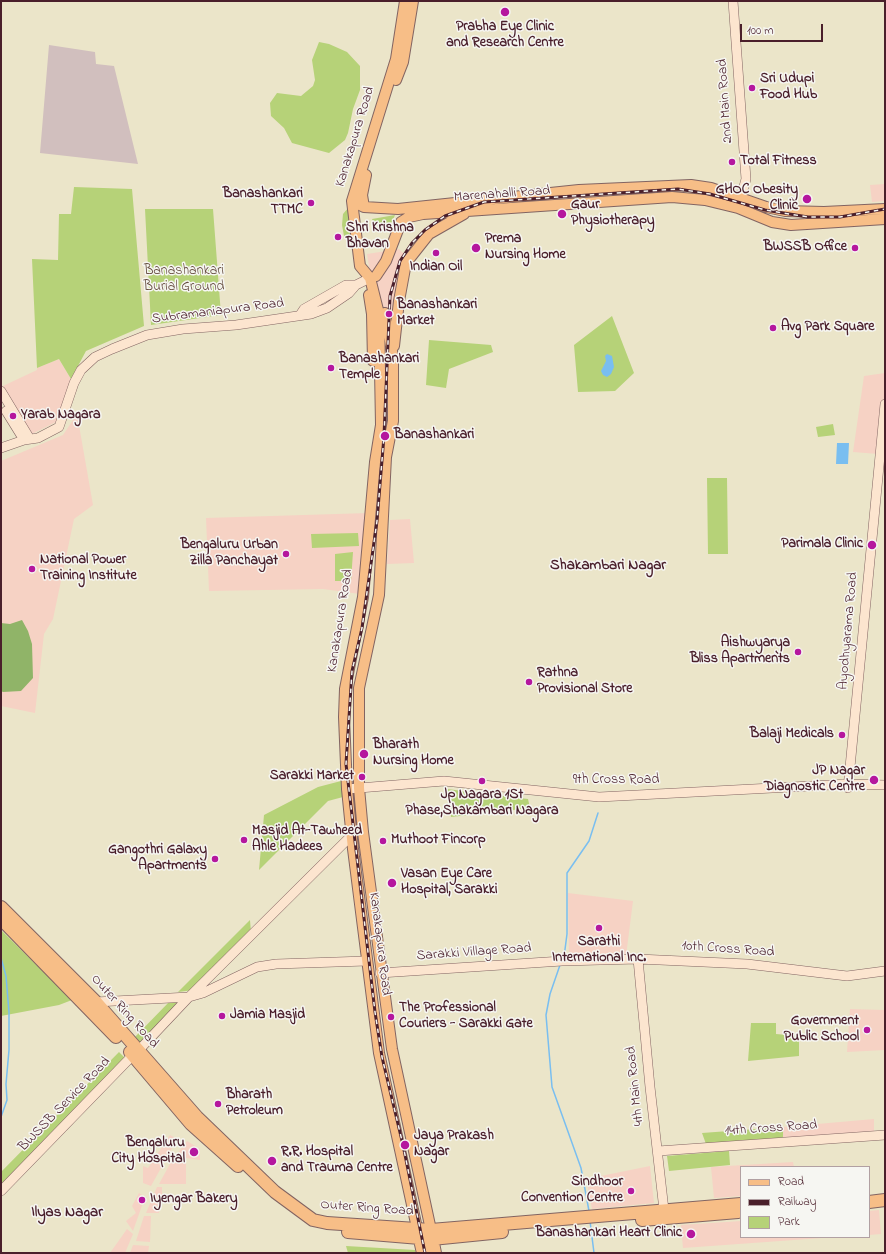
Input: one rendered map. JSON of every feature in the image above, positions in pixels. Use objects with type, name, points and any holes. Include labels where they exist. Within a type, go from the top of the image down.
[{"type":"highway","name":"Outer Ring Road","points":[[1,907],[96,1002],[191,1124],[297,1218],[310,1225],[327,1232],[432,1234],[590,1220],[740,1212]]},
{"type":"highway","name":"Outer Ring Road","points":[[1,919],[136,1052]]},
{"type":"highway","points":[[870,1193],[885,1192]]},
{"type":"highway","points":[[870,1202],[885,1200]]},
{"type":"highway","name":"Outer Ring Road","points":[[590,1220],[664,1210],[740,1204]]},
{"type":"highway","name":"Kanakapura Road","points":[[418,1233],[423,1253]]},
{"type":"highway","name":"Kanakapura Road","points":[[432,1234],[435,1253]]},
{"type":"main road","name":"Kanakapura Road","points":[[405,1],[396,59],[352,201],[360,266],[373,280],[393,357],[393,421],[386,457],[379,595],[359,688],[360,791],[363,832],[380,973],[394,1062],[432,1234]]},
{"type":"main road","name":"Kanakapura Road","points":[[364,207],[362,195],[364,180],[384,115],[403,62],[413,1]]},
{"type":"main road","name":"Marenahalli Road","points":[[407,213],[579,190],[691,185],[711,188],[772,222],[791,225],[885,219]]},
{"type":"main road","name":"Marenahalli Road","points":[[352,201],[364,207],[422,214],[672,197],[690,197],[739,203],[785,211],[824,212],[885,209]]},
{"type":"main road","points":[[393,357],[399,301],[406,263],[429,234],[453,219],[470,211]]},
{"type":"main road","points":[[373,280],[386,261],[401,222],[407,213]]},
{"type":"main road","name":"Kanakapura Road","points":[[373,280],[380,314],[376,325],[381,424],[375,462],[363,597],[345,689],[344,717],[347,792],[366,961],[381,1064],[418,1233]]},
{"type":"street","name":"2nd Main Road","points":[[733,1],[746,179],[739,203]]},
{"type":"street","name":"Subramaniapura Road","points":[[1,448],[27,439],[48,434],[59,427],[80,370],[95,357],[112,349],[147,335],[183,329],[236,325],[300,316],[304,309],[346,285],[356,285],[373,280]]},
{"type":"street","points":[[1,390],[27,439]]},
{"type":"street","points":[[1,402],[27,439]]},
{"type":"street","name":"Ayodhyarama Road","points":[[848,786],[885,404]]},
{"type":"street","name":"9th Cross Road","points":[[347,792],[444,781],[599,797],[885,785]]},
{"type":"street","name":"9th Cross Road","points":[[848,786],[885,789]]},
{"type":"street","name":"BWSSB Service Road","points":[[1,1191],[190,997],[352,835]]},
{"type":"street","name":"10th Cross Road","points":[[569,961],[638,959],[747,964],[847,976],[885,971]]},
{"type":"street","name":"4th Main Road","points":[[638,959],[650,1087],[664,1210]]},
{"type":"street","points":[[96,1002],[190,997],[202,994],[258,967],[276,964],[366,961]]},
{"type":"street","name":"Sarakki Village Road","points":[[380,973],[569,961]]},
{"type":"street","name":"14th Cross Road","points":[[658,1151],[885,1135]]},
{"type":"shaded area","points":[[49,45],[95,52],[96,64],[114,66],[138,164],[40,153]]},
{"type":"shaded area","points":[[885,184],[885,201],[872,202],[870,185]]},
{"type":"shaded area","name":"Banashankari Market","points":[[399,249],[413,263],[407,271],[398,337],[381,339],[367,254]]},
{"type":"shaded area","points":[[59,359],[71,379],[56,422],[30,435],[3,386],[37,370],[37,368]]},
{"type":"shaded area","points":[[885,373],[885,390],[878,454],[853,452],[864,376]]},
{"type":"shaded area","name":"National Power Training Institute","points":[[77,414],[93,505],[74,519],[53,619],[44,634],[35,713],[1,706],[1,461],[63,435]]},
{"type":"shaded area","name":"Bengaluru Urban Zilla Panchayat","points":[[369,513],[360,594],[323,589],[209,591],[206,518]]},
{"type":"shaded area","points":[[410,519],[414,563],[387,564],[390,520]]},
{"type":"shaded area","name":"Sarathi International Inc.","points":[[568,893],[633,901],[626,956],[569,957]]},
{"type":"shaded area","name":"Government Public School","points":[[850,1009],[885,1010],[885,1050],[847,1052]]},
{"type":"shaded area","points":[[874,1119],[874,1131],[783,1138],[783,1127]]},
{"type":"shaded area","points":[[170,1135],[177,1139],[151,1186],[143,1183],[143,1166],[148,1168]]},
{"type":"shaded area","points":[[187,1141],[200,1149],[200,1160],[186,1158],[186,1184],[159,1184],[171,1162]]},
{"type":"shaded area","points":[[793,1162],[794,1166],[740,1166],[740,1196],[714,1198],[711,1167]]},
{"type":"shaded area","points":[[650,1166],[654,1203],[592,1209],[586,1179]]},
{"type":"shaded area","points":[[157,1187],[162,1187],[162,1200],[160,1201],[159,1213],[146,1213]]},
{"type":"shaded area","points":[[139,1193],[145,1197],[133,1231],[126,1221],[136,1213],[132,1206]]},
{"type":"shaded area","points":[[879,1210],[881,1234],[870,1235],[870,1211]]},
{"type":"shaded area","points":[[144,1216],[151,1216],[150,1242],[136,1241]]},
{"type":"shaded area","points":[[740,1221],[740,1238],[822,1238],[683,1248],[681,1225]]},
{"type":"shaded area","points":[[127,1229],[133,1234],[125,1253],[110,1253]]},
{"type":"shaded area","points":[[133,1245],[149,1246],[148,1253],[130,1253]]},
{"type":"green space","points":[[319,42],[329,44],[347,52],[360,66],[360,90],[353,109],[348,133],[345,140],[329,153],[292,143],[284,128],[271,116],[270,103],[277,93],[301,96],[313,86],[315,80],[312,60]]},
{"type":"green space","points":[[74,187],[132,189],[144,326],[86,351],[71,379],[59,359],[37,368],[32,259],[58,260],[59,214],[71,214]]},
{"type":"green space","points":[[348,208],[351,242],[344,236],[342,225],[343,214]]},
{"type":"green space","name":"Banashankari Burial Ground","points":[[145,209],[213,209],[221,315],[151,325]]},
{"type":"green space","points":[[395,215],[392,222],[379,226],[374,224],[372,219]]},
{"type":"green space","points":[[612,316],[634,373],[615,391],[578,392],[574,345]]},
{"type":"green space","points":[[429,340],[491,345],[493,352],[449,369],[446,388],[426,385]]},
{"type":"green space","points":[[833,424],[835,435],[818,437],[816,427]]},
{"type":"green space","points":[[707,478],[727,478],[728,554],[708,554]]},
{"type":"green space","points":[[358,533],[359,546],[312,548],[311,534]]},
{"type":"green space","points":[[353,552],[351,581],[335,581],[335,554]]},
{"type":"green space","points":[[22,620],[28,631],[32,644],[33,678],[21,691],[3,692],[1,691],[1,623],[10,624]]},
{"type":"green space","points":[[341,781],[343,797],[328,801],[259,870],[264,815],[318,787]]},
{"type":"green space","points":[[447,789],[528,799],[530,808],[451,817]]},
{"type":"green space","points":[[250,920],[251,932],[194,990],[178,992]]},
{"type":"green space","points":[[1,930],[72,1000],[59,1005],[1,1016]]},
{"type":"green space","points":[[170,1001],[183,1002],[140,1045],[133,1039]]},
{"type":"green space","points":[[751,1023],[776,1023],[776,1034],[799,1036],[799,1056],[748,1061]]},
{"type":"green space","points":[[119,1052],[126,1059],[1,1188],[1,1172]]},
{"type":"green space","points":[[783,1127],[783,1138],[706,1144],[702,1133]]},
{"type":"green space","points":[[729,1151],[730,1165],[669,1171],[667,1156]]},
{"type":"green space","points":[[346,1246],[415,1250],[416,1253],[348,1253]]},
{"type":"water","points":[[607,354],[612,356],[614,367],[611,374],[607,377],[603,375],[601,371],[606,361],[605,356]]},
{"type":"water","points":[[837,443],[849,443],[848,464],[836,464]]},
{"type":"waterway","points":[[564,957],[567,934],[567,873],[589,841],[598,813]]},
{"type":"waterway","points":[[1,958],[6,976],[9,1012],[9,1050],[6,1084],[7,1100],[1,1117]]},
{"type":"waterway","points":[[560,965],[550,994],[546,1015],[552,1087],[581,1168],[589,1211]]},
{"type":"waterway","points":[[590,1221],[594,1253]]},
{"type":"railway","points":[[425,1253],[403,1145],[382,1057],[375,1012],[346,764],[352,671],[362,628],[377,521],[384,436],[390,296],[400,261],[412,243],[425,230],[445,216],[484,202],[678,189],[710,194],[765,210],[808,217],[840,217],[885,209]]},
{"type":"place","name":"Prabha Eye Clinic and Research Centre","points":[[505,12]]},
{"type":"place","name":"Sri Udupi Food Hub","points":[[752,88]]},
{"type":"place","name":"Total Fitness","points":[[732,162]]},
{"type":"place","name":"GHOC Obesity Clinic","points":[[807,199]]},
{"type":"place","name":"Banashankari TTMC","points":[[311,203]]},
{"type":"place","name":"Gaur Physiotherapy","points":[[562,214]]},
{"type":"place","name":"Shri Krishna Bhavan","points":[[338,237]]},
{"type":"place","name":"Prema Nursing Home","points":[[476,248]]},
{"type":"place","name":"BWSSB Office","points":[[855,248]]},
{"type":"place","name":"Indian Oil","points":[[436,253]]},
{"type":"place","name":"Banashankari Market","points":[[389,314]]},
{"type":"place","name":"Avg Park Square","points":[[773,328]]},
{"type":"place","name":"Banashankari Temple","points":[[331,368]]},
{"type":"place","name":"Yarab Nagara","points":[[13,416]]},
{"type":"place","name":"Banashankari","points":[[385,436]]},
{"type":"place","name":"Parimala Clinic","points":[[872,545]]},
{"type":"place","name":"Bengaluru Urban Zilla Panchayat","points":[[286,554]]},
{"type":"place","name":"National Power Training Institute","points":[[32,569]]},
{"type":"place","name":"Aishwyarya Bliss Apartments","points":[[798,652]]},
{"type":"place","name":"Rathna Provisional Store","points":[[529,682]]},
{"type":"place","name":"Balaji Medicals","points":[[842,735]]},
{"type":"place","name":"Bharath Nursing Home","points":[[364,754]]},
{"type":"place","name":"Sarakki Market","points":[[362,777]]},
{"type":"place","name":"JP Nagar Diagnostic Centre","points":[[874,780]]},
{"type":"place","name":"Jp Nagara 1St Phase,Shakambari Nagara","points":[[482,781]]},
{"type":"place","name":"Masjid At-Tawheed Ahle Hadees","points":[[244,840]]},
{"type":"place","name":"Muthoot Fincorp","points":[[383,841]]},
{"type":"place","name":"Gangothri Galaxy Apartments","points":[[215,859]]},
{"type":"place","name":"Vasan Eye Care Hospital, Sarakki","points":[[392,883]]},
{"type":"place","name":"Sarathi International Inc.","points":[[599,928]]},
{"type":"place","name":"Jamia Masjid","points":[[222,1016]]},
{"type":"place","name":"The Professional Couriers - Sarakki Gate","points":[[391,1017]]},
{"type":"place","name":"Government Public School","points":[[867,1030]]},
{"type":"place","name":"Bharath Petroleum","points":[[218,1104]]},
{"type":"place","name":"Jaya Prakash Nagar","points":[[405,1145]]},
{"type":"place","name":"Bengaluru City Hospital","points":[[194,1152]]},
{"type":"place","name":"R.R. Hospital and Trauma Centre","points":[[272,1161]]},
{"type":"place","name":"Sindhoor Convention Centre","points":[[631,1191]]},
{"type":"place","name":"Iyengar Bakery","points":[[142,1200]]},
{"type":"place","name":"Banashankari Heart Clinic","points":[[691,1234]]},
{"type":"district","name":"Shakambari Nagar","points":[[608,567]]},
{"type":"district","name":"Ilyas Nagar","points":[[67,1214]]}]
